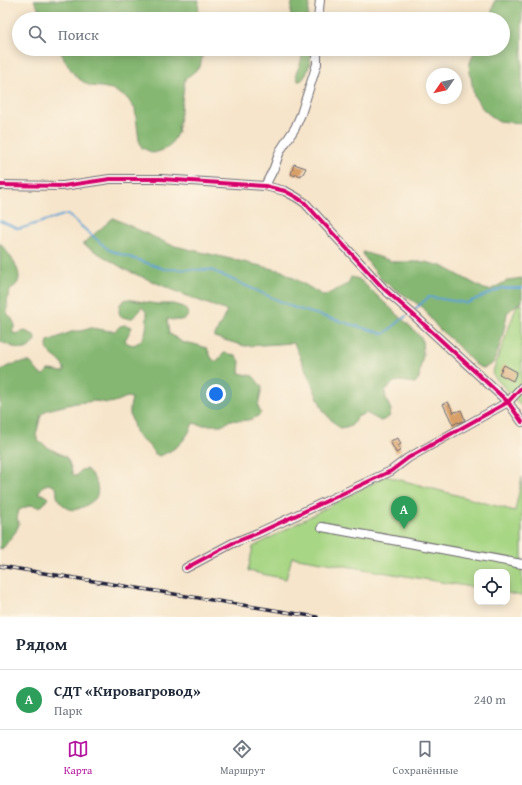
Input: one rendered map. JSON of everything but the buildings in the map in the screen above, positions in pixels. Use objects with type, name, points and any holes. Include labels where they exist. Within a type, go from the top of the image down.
[{"type":"street","points":[[319,12],[320,0]]},
{"type":"street","points":[[265,186],[274,168],[280,150],[295,128],[301,114],[317,64],[317,56]]},
{"type":"street","points":[[0,184],[63,186],[110,179],[161,179],[265,186],[285,191],[305,203],[382,288],[417,318],[508,402],[522,422]]},
{"type":"street","points":[[186,568],[233,543],[258,533],[391,471],[408,458],[508,402],[522,387]]},
{"type":"street","points":[[322,527],[522,564]]},
{"type":"green space","points":[[34,0],[199,0],[198,12],[40,12]]},
{"type":"green space","points":[[293,0],[310,0],[308,12],[291,12]]},
{"type":"green space","points":[[495,0],[522,0],[522,123],[497,121],[483,109],[474,96],[469,66],[473,56],[510,56],[510,12],[492,12]]},
{"type":"green space","points":[[63,56],[202,56],[200,67],[185,79],[178,132],[171,144],[163,150],[154,153],[142,148],[139,140],[135,109],[127,98],[112,89],[90,86],[76,77]]},
{"type":"green space","points":[[302,56],[311,56],[306,75],[303,79],[298,81],[296,73]]},
{"type":"green space","points":[[113,218],[171,245],[282,271],[324,296],[348,284],[351,277],[359,279],[422,339],[423,355],[419,378],[415,383],[400,381],[394,382],[385,391],[386,399],[391,410],[389,417],[381,421],[366,413],[357,417],[351,426],[339,428],[324,412],[294,343],[245,346],[214,337],[227,311],[126,270],[83,244]]},
{"type":"green space","points":[[0,243],[14,261],[19,277],[17,284],[10,291],[7,302],[7,313],[15,325],[12,332],[16,334],[25,331],[34,335],[35,340],[27,348],[23,349],[0,342]]},
{"type":"green space","points":[[363,252],[395,262],[425,262],[442,266],[484,289],[490,290],[509,280],[522,278],[522,302],[517,304],[507,313],[499,347],[492,364],[483,368],[476,365],[451,339],[439,329],[424,308],[383,281],[364,256]]},
{"type":"green space","points":[[126,299],[156,304],[173,304],[183,307],[187,311],[188,316],[186,318],[178,320],[167,319],[169,334],[183,343],[207,348],[214,361],[217,361],[224,353],[235,355],[240,361],[239,373],[253,376],[262,387],[258,407],[261,413],[255,418],[251,419],[242,421],[230,420],[224,425],[201,425],[193,423],[188,434],[180,444],[171,451],[159,456],[154,453],[150,447],[136,434],[130,414],[132,398],[127,397],[108,403],[95,401],[76,403],[47,410],[41,415],[36,435],[38,441],[66,457],[73,475],[77,476],[81,470],[86,469],[96,482],[98,491],[97,495],[94,500],[85,506],[72,510],[59,501],[57,490],[54,486],[48,484],[43,486],[38,493],[48,498],[43,505],[39,507],[31,505],[19,510],[17,518],[19,524],[16,531],[3,548],[0,549],[0,371],[14,364],[30,362],[40,374],[44,375],[48,370],[64,372],[62,363],[48,350],[48,341],[74,331],[81,331],[91,328],[115,331],[120,326],[125,325],[132,327],[125,340],[127,343],[133,345],[138,343],[144,337],[147,323],[147,313],[142,307],[133,318],[120,316],[120,304]]},
{"type":"green space","points":[[522,304],[522,407],[492,374],[517,305]]},
{"type":"green space","points":[[386,476],[515,511],[522,477],[522,596],[510,594],[510,569],[474,569],[474,587],[292,557],[286,579],[248,571],[253,547]]},
{"type":"waterway","points":[[0,221],[19,229],[67,214],[109,250],[164,269],[211,270],[295,308],[384,334],[406,316]]},
{"type":"waterway","points":[[415,309],[429,297],[467,303],[502,288],[522,288]]},
{"type":"railway","points":[[0,566],[317,617]]},
{"type":"cycle path","points":[[0,185],[63,186],[110,179],[161,179],[265,186],[285,191],[305,203],[383,288],[508,402],[522,422]]},
{"type":"cycle path","points":[[186,568],[233,543],[258,533],[391,471],[408,458],[508,402],[522,387]]},
{"type":"place","name":"СДТ «Кировагровод»","points":[[404,529]]}]
